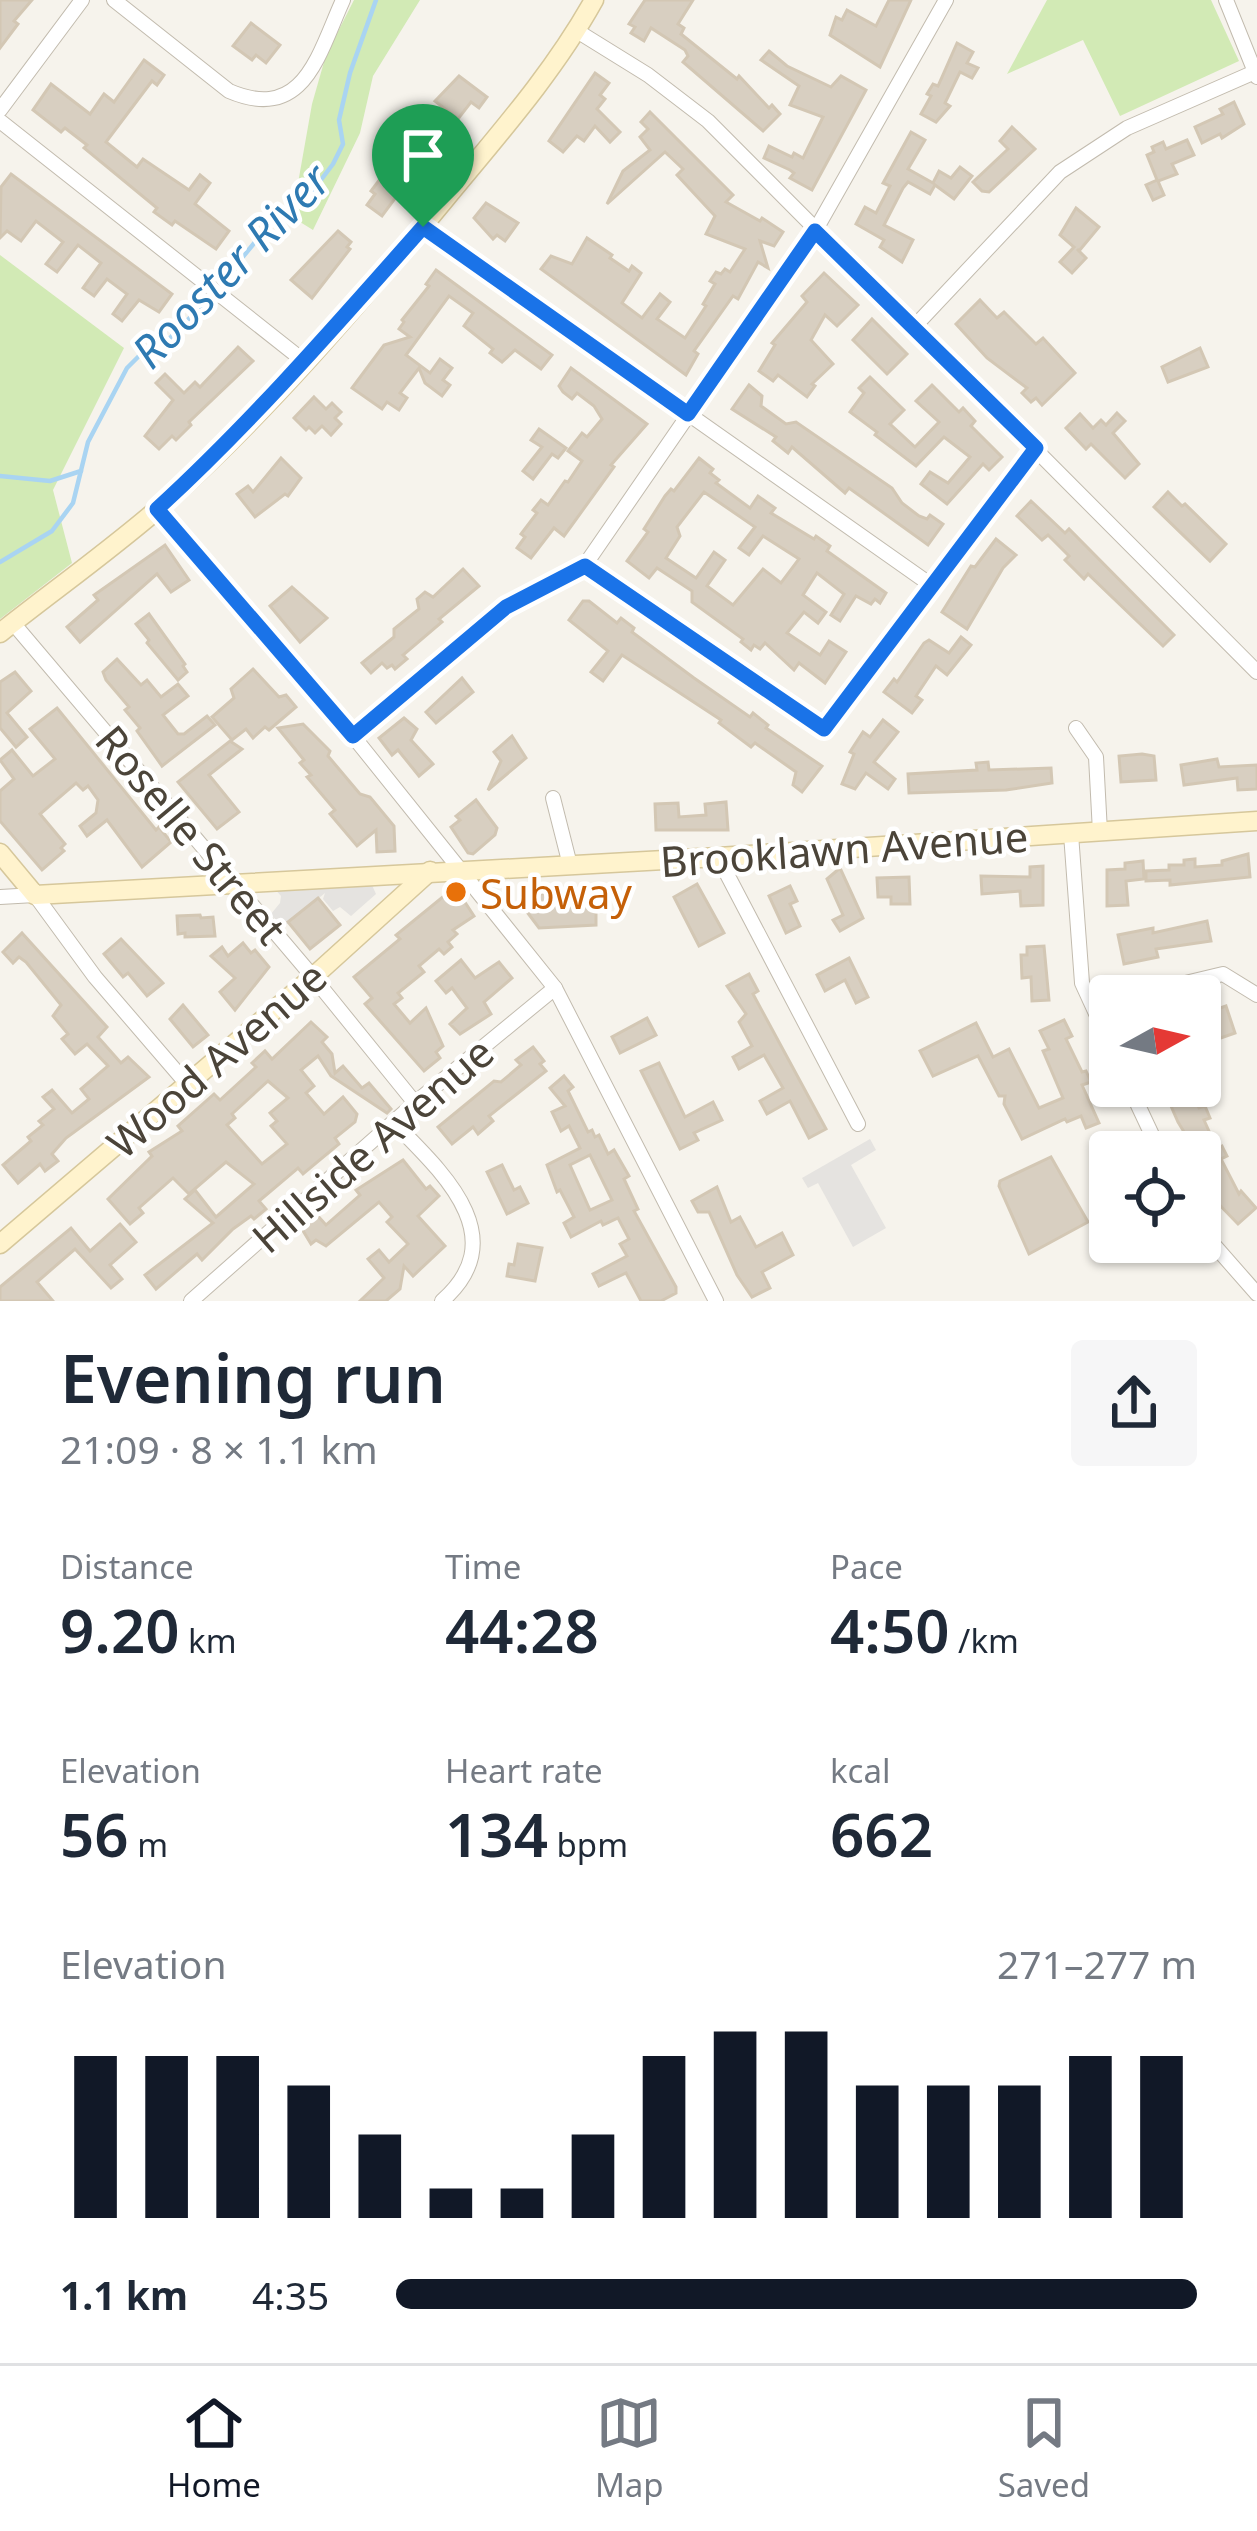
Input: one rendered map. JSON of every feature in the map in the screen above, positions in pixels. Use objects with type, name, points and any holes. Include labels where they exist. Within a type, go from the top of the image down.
[{"type":"street","points":[[0,110],[82,0]]},
{"type":"street","points":[[114,0],[229,91],[249,100],[287,96],[311,70],[343,0]]},
{"type":"street","points":[[6,628],[157,509],[304,362],[502,131],[577,31],[594,0]]},
{"type":"street","points":[[353,736],[506,607],[585,566],[815,231],[946,0]]},
{"type":"street","points":[[914,327],[1060,172],[1127,128],[1256,74],[1226,0]]},
{"type":"street","points":[[577,31],[648,75],[708,121],[1257,672]]},
{"type":"street","points":[[0,121],[304,362]]},
{"type":"street","points":[[423,227],[931,585]]},
{"type":"street","points":[[585,566],[824,729],[1036,448]]},
{"type":"street","points":[[157,509],[353,736],[555,988],[716,1301]]},
{"type":"street","name":"Roselle Street","points":[[6,628],[234,883],[415,1103]]},
{"type":"street","points":[[1076,728],[1096,757],[1100,832]]},
{"type":"street","points":[[553,798],[570,865]]},
{"type":"street","name":"Brooklawn Avenue","points":[[0,897],[1257,821]]},
{"type":"street","points":[[1071,834],[1082,983],[1089,998]]},
{"type":"street","points":[[0,854],[95,977],[188,1084]]},
{"type":"street","points":[[718,857],[858,1124]]},
{"type":"street","name":"Wood Avenue","points":[[0,1244],[314,977],[430,871]]},
{"type":"street","points":[[1219,975],[1257,995]]},
{"type":"street","name":"Hillside Avenue","points":[[191,1301],[415,1103],[555,988]]},
{"type":"street","points":[[394,1124],[443,1173],[464,1204],[474,1235],[467,1268],[442,1301]]},
{"type":"street","points":[[1221,1253],[1257,1294]]},
{"type":"green space","points":[[354,0],[420,0],[373,76],[360,133],[313,230],[292,217],[312,104],[326,55]]},
{"type":"green space","points":[[1047,0],[1211,0],[1239,61],[1120,116],[1083,40],[1007,74]]},
{"type":"green space","points":[[0,255],[124,348],[53,490],[72,563],[0,619]]},
{"type":"shaded area","points":[[371,883],[376,894],[351,916],[340,907],[333,911],[323,899],[325,893],[282,928],[271,914],[281,896],[274,888]]},
{"type":"shaded area","points":[[870,1139],[876,1150],[851,1165],[886,1228],[853,1247],[818,1183],[808,1188],[802,1178]]},
{"type":"building","points":[[0,0],[32,0],[0,48]]},
{"type":"building","points":[[645,0],[693,0],[678,24],[684,28],[681,34],[737,79],[739,76],[780,114],[763,131],[683,62],[688,56],[685,50],[651,28],[644,41],[631,33],[635,27],[629,24]]},
{"type":"building","points":[[889,0],[911,0],[880,67],[830,35],[836,17],[842,20],[847,10],[876,26]]},
{"type":"building","points":[[251,23],[280,45],[266,63],[256,55],[252,60],[233,46]]},
{"type":"building","points":[[957,43],[973,52],[967,63],[978,68],[972,78],[960,72],[945,103],[950,106],[936,122],[921,114],[931,96],[927,94],[933,84],[938,86]]},
{"type":"building","points":[[769,51],[787,66],[831,87],[841,76],[866,90],[812,190],[790,178],[794,173],[790,170],[764,158],[769,146],[803,158],[823,117],[790,105],[799,86],[761,60]]},
{"type":"building","points":[[144,60],[164,75],[157,85],[152,81],[106,142],[137,167],[143,159],[189,190],[200,175],[210,183],[195,204],[229,231],[216,249],[154,212],[157,208],[84,148],[87,145],[33,110],[51,84],[90,114],[104,94],[114,102]]},
{"type":"building","points":[[595,73],[609,83],[597,109],[620,132],[610,142],[595,126],[584,141],[577,136],[563,152],[549,141]]},
{"type":"building","points":[[459,76],[487,97],[479,108],[471,102],[458,119],[435,101]]},
{"type":"building","points":[[1234,102],[1244,124],[1222,138],[1220,134],[1202,143],[1195,127],[1223,114],[1220,109]]},
{"type":"building","points":[[650,112],[733,195],[726,202],[783,232],[774,246],[760,241],[768,268],[758,262],[738,299],[733,296],[694,351],[698,354],[686,375],[541,269],[551,256],[572,264],[587,238],[629,271],[632,266],[641,273],[622,303],[642,318],[660,294],[670,302],[657,319],[685,338],[706,306],[716,272],[730,272],[745,249],[706,234],[715,216],[677,175],[683,169],[665,152],[607,204],[623,171],[650,150],[640,137],[648,129],[641,122]]},
{"type":"building","points":[[1012,127],[1035,149],[989,192],[982,191],[973,182],[1008,149],[1000,141]]},
{"type":"building","points":[[911,132],[925,140],[908,169],[933,183],[939,171],[951,178],[960,167],[972,176],[954,199],[935,185],[930,194],[908,182],[903,188],[884,225],[913,240],[902,262],[880,247],[884,240],[856,224],[865,207],[876,213],[890,186],[883,183]]},
{"type":"building","points":[[423,134],[434,144],[400,182],[405,185],[382,216],[367,205],[375,194],[371,191],[396,158],[387,150],[401,135],[415,143]]},
{"type":"building","points":[[1187,140],[1194,155],[1172,164],[1177,174],[1158,181],[1164,195],[1153,200],[1146,185],[1157,180],[1147,155],[1163,142],[1166,149]]},
{"type":"building","points":[[11,174],[172,294],[159,312],[139,300],[122,321],[113,314],[127,294],[107,279],[94,296],[83,288],[101,263],[78,245],[57,272],[46,264],[63,242],[36,221],[21,241],[7,231],[0,238],[1,187]]},
{"type":"building","points":[[486,203],[518,223],[505,241],[497,235],[493,239],[474,218]]},
{"type":"building","points":[[1076,208],[1099,227],[1079,251],[1086,258],[1072,273],[1060,262],[1074,247],[1060,235]]},
{"type":"building","points":[[338,231],[351,242],[350,249],[312,298],[291,280]]},
{"type":"building","points":[[436,270],[552,355],[541,369],[515,350],[502,362],[464,326],[473,313],[449,296],[406,355],[430,373],[440,359],[452,368],[443,380],[450,385],[442,396],[425,383],[419,368],[400,393],[407,398],[399,410],[387,402],[382,409],[352,388],[384,345],[410,337],[399,329],[402,320]]},
{"type":"building","points":[[824,273],[858,305],[837,326],[825,315],[811,340],[833,364],[812,384],[807,397],[778,375],[773,381],[759,371],[772,343],[807,302],[802,296]]},
{"type":"building","points":[[980,300],[997,318],[1004,312],[1036,344],[1043,338],[1075,373],[1042,405],[1036,398],[1031,402],[1022,393],[1027,388],[987,358],[956,324]]},
{"type":"building","points":[[872,319],[907,354],[887,374],[853,340]]},
{"type":"building","points":[[238,347],[253,361],[176,440],[172,436],[159,449],[145,436],[173,400],[156,383],[165,374],[184,393],[195,382],[200,387]]},
{"type":"building","points":[[1200,348],[1208,367],[1168,382],[1162,367]]},
{"type":"building","points":[[571,368],[647,424],[611,465],[614,467],[564,536],[554,528],[531,558],[517,548],[537,513],[533,510],[541,500],[548,505],[568,482],[582,461],[568,451],[602,419],[594,406],[577,393],[572,399],[559,386]]},
{"type":"building","points":[[870,377],[904,410],[890,424],[915,447],[939,422],[916,401],[932,385],[959,412],[963,408],[975,421],[971,426],[1002,457],[989,470],[983,464],[947,504],[921,484],[930,472],[948,483],[970,457],[944,437],[916,466],[875,435],[850,412],[864,393],[859,388]]},
{"type":"building","points":[[749,385],[762,396],[761,406],[786,424],[796,422],[892,488],[919,516],[927,519],[930,515],[943,524],[928,545],[849,488],[845,493],[792,447],[788,453],[773,441],[776,437],[732,409]]},
{"type":"building","points":[[314,397],[326,409],[332,403],[341,412],[335,418],[341,424],[331,435],[322,426],[315,433],[309,427],[306,430],[294,418]]},
{"type":"building","points":[[1117,413],[1125,421],[1113,433],[1139,464],[1125,478],[1091,444],[1086,449],[1066,428],[1080,414],[1093,428],[1101,420],[1106,425]]},
{"type":"building","points":[[539,429],[566,448],[558,458],[552,454],[533,479],[523,471],[542,447],[531,440]]},
{"type":"building","points":[[281,458],[301,478],[288,496],[255,517],[237,494],[248,486],[253,492]]},
{"type":"building","points":[[699,458],[713,469],[710,473],[719,480],[716,483],[750,508],[758,496],[775,508],[771,513],[816,536],[830,546],[827,551],[886,593],[880,603],[875,599],[871,604],[856,596],[840,621],[831,615],[844,594],[817,573],[803,595],[826,612],[818,623],[804,612],[787,633],[820,655],[829,641],[846,652],[825,683],[799,663],[794,670],[765,643],[751,650],[692,602],[692,591],[657,568],[649,578],[627,561],[665,496]],"holes":[[[704,492],[755,527],[739,548],[749,555],[763,536],[799,559],[781,583],[763,569],[733,605],[707,586],[725,560],[714,552],[696,578],[666,558],[680,536],[677,527]]]},
{"type":"building","points":[[1168,492],[1226,544],[1210,561],[1154,507]]},
{"type":"building","points":[[1031,501],[1065,533],[1069,529],[1174,635],[1163,646],[1088,574],[1084,579],[1048,535],[1042,540],[1017,516]]},
{"type":"building","points":[[996,539],[1016,555],[1003,568],[967,629],[942,612],[971,566],[975,567]]},
{"type":"building","points":[[165,545],[189,580],[171,592],[157,574],[80,642],[67,627],[98,600],[94,595]]},
{"type":"building","points":[[463,569],[479,586],[439,619],[442,622],[403,655],[407,659],[395,669],[382,663],[371,673],[362,663],[419,609],[417,599],[425,592],[433,597]]},
{"type":"building","points":[[292,587],[327,618],[300,642],[270,606]]},
{"type":"building","points":[[583,601],[617,623],[621,618],[634,628],[632,632],[694,678],[750,717],[753,713],[766,728],[822,766],[802,792],[793,785],[796,772],[755,743],[751,747],[721,720],[622,655],[603,681],[591,672],[608,651],[569,620]]},
{"type":"building","points":[[149,614],[185,664],[187,672],[178,680],[136,624]]},
{"type":"building","points":[[961,637],[971,645],[947,675],[936,666],[916,696],[922,700],[912,713],[884,692],[894,679],[897,682],[924,643],[929,640],[949,653]]},
{"type":"building","points":[[117,659],[141,685],[147,680],[161,697],[178,684],[188,696],[163,715],[178,734],[207,716],[215,725],[162,766],[125,710],[129,707],[106,680],[103,672]]},
{"type":"building","points":[[253,669],[279,697],[286,695],[296,707],[269,730],[265,727],[253,738],[246,729],[232,740],[212,717],[234,698],[231,689]]},
{"type":"building","points":[[15,672],[31,691],[7,713],[27,737],[16,747],[0,728],[0,682]]},
{"type":"building","points":[[462,678],[473,692],[436,723],[426,712]]},
{"type":"building","points":[[57,708],[156,830],[159,827],[171,842],[142,867],[107,820],[87,836],[80,826],[96,813],[98,800],[88,786],[83,790],[76,783],[40,814],[65,844],[64,851],[42,870],[0,821],[0,791],[14,779],[0,760],[12,750],[33,776],[55,759],[30,729]]},
{"type":"building","points":[[404,718],[417,729],[411,740],[433,764],[419,776],[398,750],[392,755],[379,738]]},
{"type":"building","points":[[883,720],[898,732],[874,762],[895,779],[888,789],[866,773],[855,789],[842,784],[854,754],[850,752],[863,732],[870,737]]},
{"type":"building","points":[[303,724],[330,751],[328,756],[360,794],[370,797],[394,826],[395,851],[377,852],[376,830],[357,846],[330,814],[335,810],[307,777],[311,775],[300,763],[304,760],[278,728]]},
{"type":"building","points":[[512,736],[526,758],[488,790],[501,761],[494,752]]},
{"type":"building","points":[[230,741],[242,749],[209,775],[239,812],[217,829],[178,782]]},
{"type":"building","points":[[1119,756],[1154,756],[1156,780],[1121,782]]},
{"type":"building","points":[[1217,759],[1219,767],[1257,765],[1257,789],[1238,790],[1237,778],[1184,785],[1181,765]]},
{"type":"building","points":[[988,762],[989,770],[1051,768],[1052,783],[1006,790],[909,793],[908,774],[977,770],[976,763]]},
{"type":"building","points":[[476,800],[497,828],[473,854],[451,827],[460,820],[456,816]]},
{"type":"building","points":[[726,802],[728,830],[656,830],[655,804],[678,803],[679,817],[706,815],[705,804]]},
{"type":"building","points":[[1248,854],[1250,877],[1170,885],[1170,880],[1146,881],[1146,871],[1169,870],[1169,865],[1184,865],[1184,860],[1195,859],[1195,867],[1222,865],[1222,861]]},
{"type":"building","points":[[1143,861],[1144,879],[1126,881],[1128,905],[1107,906],[1107,870]]},
{"type":"building","points":[[1043,866],[1043,905],[1021,906],[1020,891],[982,894],[981,876],[1030,877],[1030,867]]},
{"type":"building","points":[[840,868],[863,918],[840,931],[833,920],[843,915],[827,879]]},
{"type":"building","points":[[909,877],[910,904],[891,904],[891,897],[878,897],[877,878]]},
{"type":"building","points":[[697,884],[724,933],[699,946],[674,897]]},
{"type":"building","points":[[790,886],[797,901],[790,904],[800,926],[786,933],[769,896]]},
{"type":"building","points":[[455,887],[474,916],[453,930],[457,934],[448,942],[452,947],[444,954],[439,949],[419,966],[424,972],[398,993],[402,998],[394,1004],[410,1023],[426,1008],[443,1046],[436,1052],[440,1058],[424,1071],[365,1004],[372,998],[354,977]]},
{"type":"building","points":[[596,892],[596,925],[539,928],[524,908],[531,894]]},
{"type":"building","points":[[318,898],[340,925],[310,949],[288,922]]},
{"type":"building","points":[[177,916],[213,917],[215,936],[178,934]]},
{"type":"building","points":[[1207,921],[1211,941],[1156,949],[1158,957],[1124,964],[1118,935]]},
{"type":"building","points":[[22,933],[107,1027],[98,1037],[121,1063],[128,1057],[149,1077],[66,1138],[52,1154],[58,1161],[45,1171],[40,1164],[18,1183],[3,1165],[31,1141],[28,1137],[43,1125],[39,1121],[54,1109],[43,1097],[52,1090],[72,1113],[89,1099],[81,1089],[108,1066],[87,1044],[75,1054],[62,1039],[68,1034],[53,1016],[61,1005],[26,962],[19,957],[13,963],[3,952]]},
{"type":"building","points":[[121,939],[163,983],[147,996],[104,954]]},
{"type":"building","points":[[243,943],[269,967],[235,1010],[220,992],[235,978],[211,956],[222,947],[228,956]]},
{"type":"building","points":[[1044,946],[1049,1000],[1032,1001],[1031,977],[1022,978],[1021,955],[1027,955],[1027,947]]},
{"type":"building","points":[[849,958],[868,997],[856,1003],[845,980],[825,991],[817,975]]},
{"type":"building","points":[[461,960],[475,978],[499,962],[512,978],[484,1002],[491,1014],[460,1034],[450,1024],[467,1008],[452,988],[446,993],[436,981]]},
{"type":"building","points":[[749,974],[758,991],[753,994],[826,1129],[809,1138],[790,1101],[767,1114],[760,1101],[783,1088],[764,1055],[739,1069],[733,1057],[752,1046],[739,1022],[746,1014],[727,986]]},
{"type":"building","points":[[183,1005],[208,1035],[193,1047],[170,1019]]},
{"type":"building","points":[[1226,1006],[1235,1033],[1221,1038],[1221,1008]]},
{"type":"building","points":[[647,1018],[656,1035],[620,1053],[612,1037]]},
{"type":"building","points":[[1064,1020],[1072,1036],[1066,1039],[1089,1078],[1082,1085],[1099,1123],[1086,1128],[1081,1116],[1065,1119],[1022,1139],[1004,1104],[1005,1096],[999,1096],[978,1056],[933,1076],[920,1051],[976,1023],[993,1057],[1009,1049],[1039,1108],[1063,1098],[1043,1051],[1049,1049],[1040,1031]]},
{"type":"building","points":[[311,1022],[327,1037],[322,1042],[332,1054],[335,1073],[343,1066],[362,1088],[369,1083],[391,1109],[387,1113],[331,1076],[318,1056],[301,1070],[314,1086],[306,1093],[324,1114],[343,1097],[357,1114],[355,1122],[335,1138],[339,1144],[303,1174],[298,1168],[259,1201],[266,1209],[233,1229],[202,1260],[197,1254],[156,1289],[145,1275],[213,1223],[185,1199],[195,1190],[216,1217],[254,1184],[226,1162],[189,1194],[173,1178],[139,1208],[143,1213],[130,1224],[108,1199],[152,1156],[149,1152],[182,1131],[178,1126],[214,1094],[220,1100],[256,1067],[252,1063],[265,1051],[272,1059]],"holes":[[[268,1081],[288,1098],[270,1113],[277,1121],[271,1126],[287,1144],[262,1164],[227,1125],[235,1118],[232,1114]]]},
{"type":"building","points":[[533,1047],[546,1071],[489,1116],[493,1121],[478,1134],[473,1127],[452,1144],[438,1127],[494,1081],[501,1082],[521,1065],[516,1060]]},
{"type":"building","points":[[659,1063],[685,1117],[713,1102],[722,1120],[694,1133],[698,1140],[680,1149],[641,1071]]},
{"type":"building","points":[[564,1076],[573,1087],[568,1091],[588,1132],[599,1135],[608,1154],[614,1150],[629,1176],[624,1179],[638,1209],[634,1211],[676,1293],[661,1301],[641,1301],[626,1273],[599,1286],[593,1274],[627,1256],[620,1244],[629,1239],[618,1218],[571,1237],[564,1223],[574,1217],[547,1165],[580,1148],[569,1126],[561,1131],[552,1112],[565,1106],[550,1088]],"holes":[[[590,1155],[612,1200],[590,1210],[570,1165]]]},
{"type":"building","points":[[1171,1107],[1205,1107],[1210,1118],[1204,1120],[1209,1131],[1184,1131]]},
{"type":"building","points":[[1051,1157],[1088,1222],[1029,1254],[1000,1181]]},
{"type":"building","points":[[1221,1159],[1239,1194],[1241,1191],[1256,1208],[1238,1224],[1221,1206]]},
{"type":"building","points":[[403,1160],[426,1189],[430,1186],[439,1196],[418,1216],[445,1246],[413,1276],[404,1266],[400,1289],[386,1301],[360,1301],[384,1278],[368,1259],[379,1250],[389,1262],[408,1244],[387,1222],[392,1217],[379,1202],[326,1246],[316,1240],[311,1244],[302,1229],[318,1216],[326,1225],[360,1195],[356,1190]]},
{"type":"building","points":[[502,1165],[514,1190],[520,1187],[528,1203],[507,1214],[487,1172]]},
{"type":"building","points":[[717,1187],[731,1222],[740,1217],[756,1247],[782,1233],[793,1255],[762,1272],[770,1288],[752,1297],[709,1212],[698,1212],[692,1201]]},
{"type":"building","points":[[120,1224],[136,1242],[110,1265],[122,1279],[111,1288],[75,1249],[37,1282],[53,1301],[0,1301],[0,1287],[71,1228],[90,1251]]},
{"type":"building","points":[[518,1244],[542,1248],[535,1281],[507,1276]]},
{"type":"waterway","name":"Rooster River","points":[[219,286],[278,214],[305,201],[333,164],[343,144],[339,120],[350,73],[376,0]]},
{"type":"waterway","name":"Rooster River","points":[[0,562],[52,531],[73,503],[88,442],[127,368],[143,352],[170,338],[212,295]]},
{"type":"waterway","points":[[0,476],[50,481],[81,471]]},
{"type":"place","name":"Subway","points":[[456,892]]},
{"type":"route","points":[[423,227],[688,414],[815,231],[1036,448],[824,729],[585,566],[506,607],[353,736],[157,509],[304,362],[423,227]]}]
